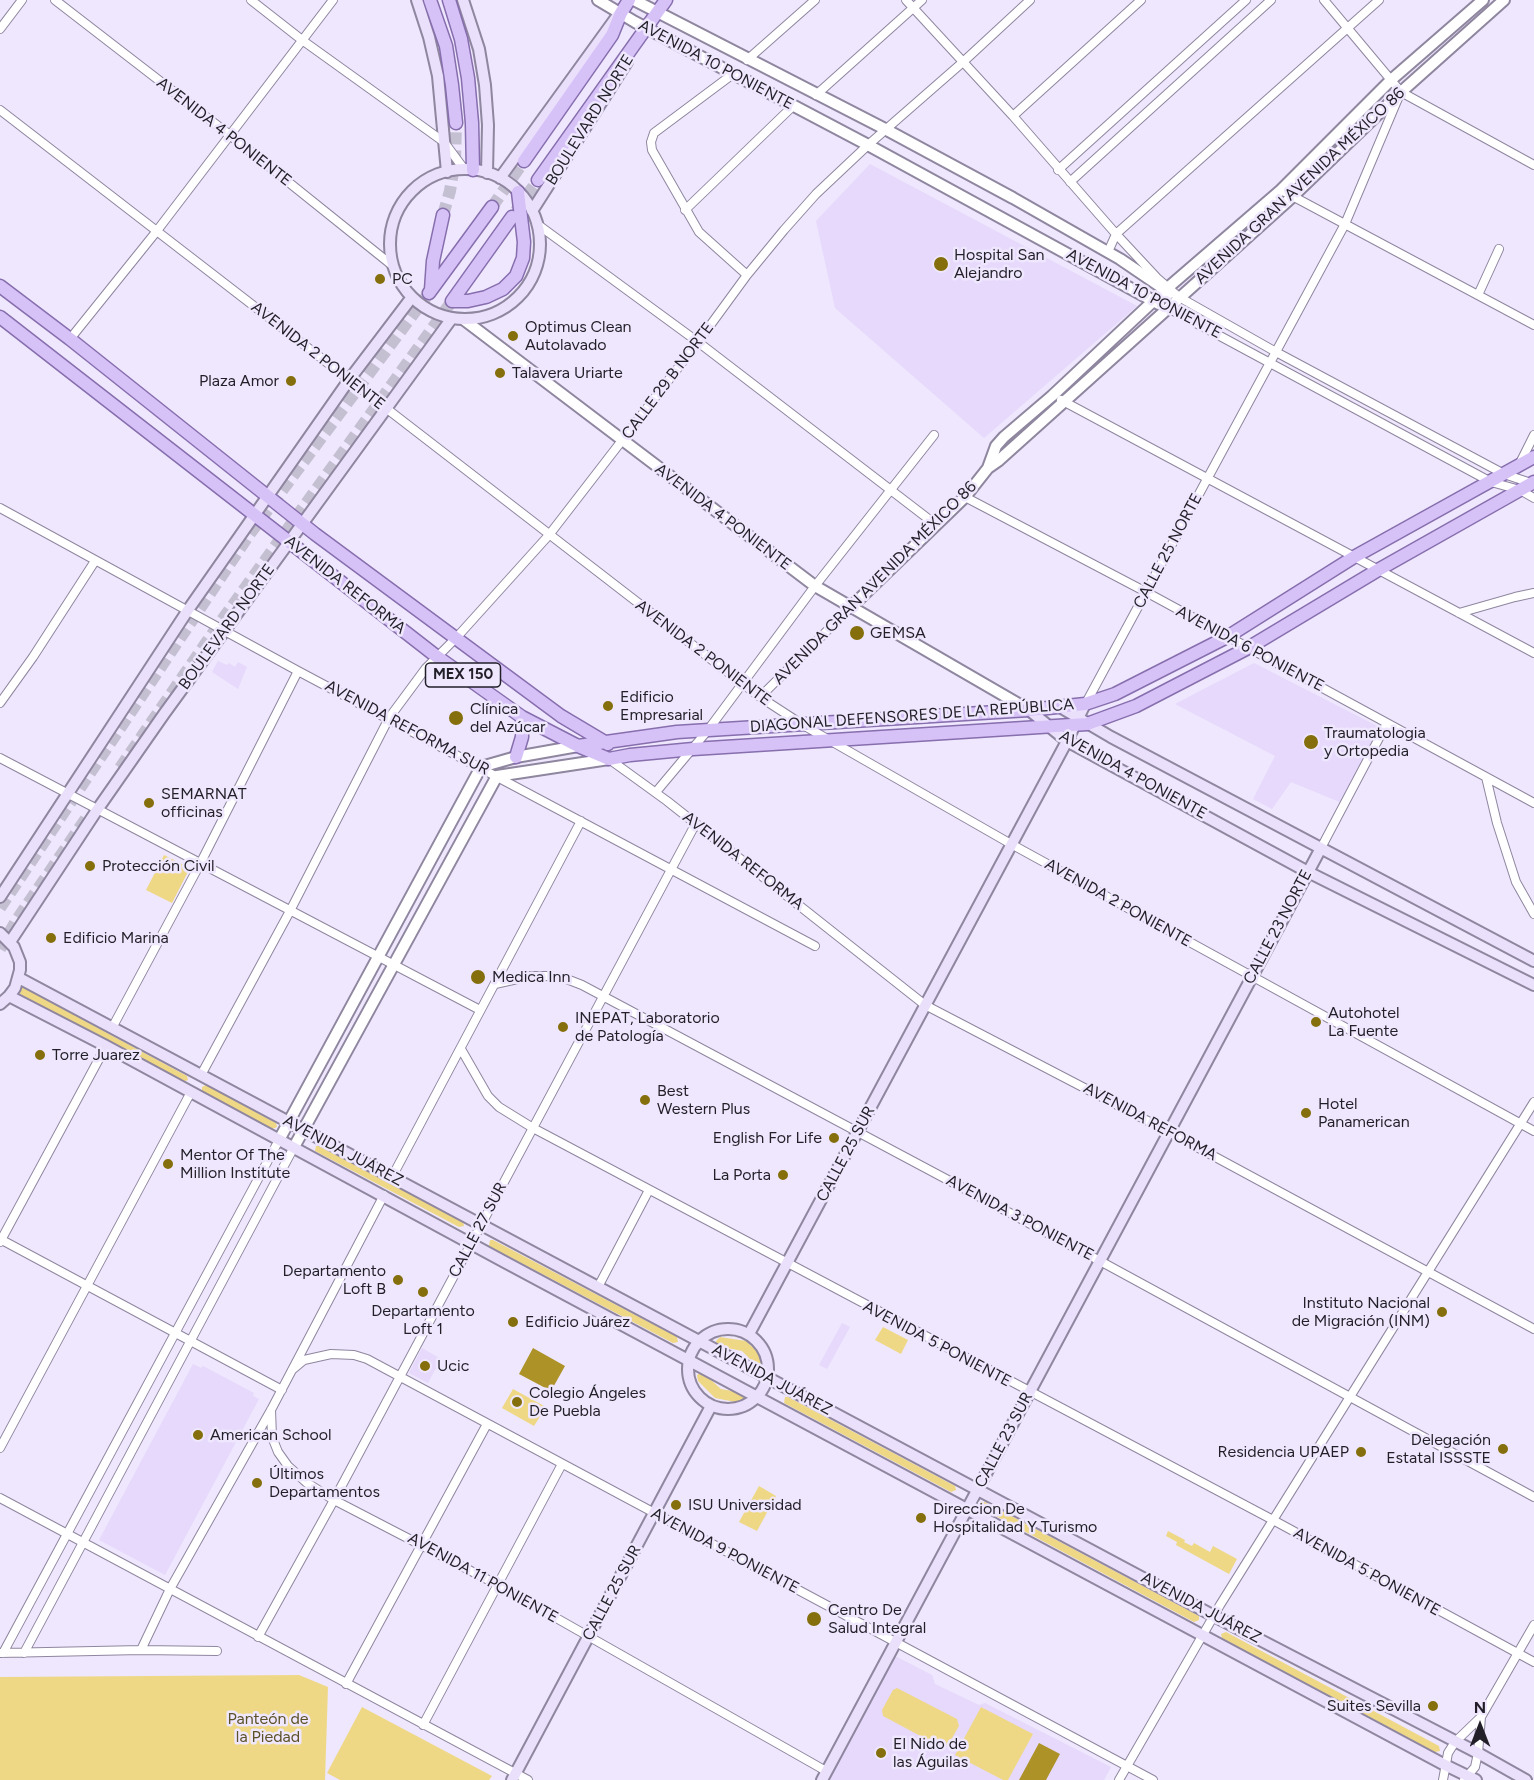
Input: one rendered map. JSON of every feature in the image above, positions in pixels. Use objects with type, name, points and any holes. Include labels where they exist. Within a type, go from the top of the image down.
[{"type":"main road","points":[[417,0],[438,76],[447,172]]},
{"type":"main road","points":[[430,0],[446,46],[456,123]]},
{"type":"main road","points":[[448,0],[461,39],[468,78],[472,123],[468,170]]},
{"type":"main road","points":[[463,0],[479,49],[485,85],[488,125],[487,173]]},
{"type":"main road","name":"BOULEVARD NORTE","points":[[525,161],[612,34],[629,0]]},
{"type":"main road","name":"BOULEVARD NORTE","points":[[538,180],[666,0]]},
{"type":"main road","name":"BOULEVARD NORTE","points":[[500,178],[615,16],[621,13]]},
{"type":"main road","name":"BOULEVARD NORTE","points":[[532,211],[624,69],[646,28]]},
{"type":"main road","points":[[468,170],[500,178],[518,192],[532,211],[537,224],[540,247],[535,270],[524,290],[507,306],[486,316],[457,318],[430,310],[412,297],[400,283],[393,266],[390,246],[392,226],[400,207],[412,191],[428,179],[447,172],[468,170]]},
{"type":"main road","points":[[512,217],[452,301],[468,302],[486,297],[503,289],[516,276],[523,258],[524,242],[518,192]]},
{"type":"main road","points":[[443,215],[433,261],[430,292],[492,207]]},
{"type":"main road","name":"AVENIDA REFORMA","points":[[2,293],[70,339],[266,497],[561,716],[630,755]]},
{"type":"main road","points":[[0,897],[188,610],[349,380],[412,297]]},
{"type":"main road","name":"AVENIDA REFORMA","points":[[0,317],[436,656],[522,717],[609,759]]},
{"type":"main road","name":"BOULEVARD NORTE","points":[[10,942],[97,810],[289,540],[457,318]]},
{"type":"main road","name":"DIAGONAL DEFENSORES DE LA REPÚBLICA","points":[[578,746],[677,732],[1029,710],[1085,704],[1125,689],[1227,637],[1354,557],[1534,457]]},
{"type":"main road","name":"DIAGONAL DEFENSORES DE LA REPÚBLICA","points":[[609,759],[693,749],[1050,727],[1080,723],[1136,706],[1248,648],[1378,570],[1533,483]]},
{"type":"main road","name":"CALLE 25 NORTE","points":[[925,1005],[1067,741],[1080,723],[1085,704]]},
{"type":"main road","name":"AVENIDA 4 PONIENTE","points":[[1060,707],[1080,723],[1534,961]]},
{"type":"main road","name":"AVENIDA 4 PONIENTE","points":[[1029,710],[1067,741],[1308,872],[1534,985]]},
{"type":"main road","points":[[516,757],[522,737],[522,717]]},
{"type":"main road","name":"CALLE 23 NORTE","points":[[1169,1132],[1321,848]]},
{"type":"main road","points":[[0,933],[10,942],[20,962],[19,978],[9,996],[0,1004]]},
{"type":"main road","name":"AVENIDA JUÁREZ","points":[[19,978],[1214,1616],[1526,1780]]},
{"type":"main road","name":"AVENIDA JUÁREZ","points":[[9,996],[1470,1779]]},
{"type":"main road","name":"CALLE 25 SUR","points":[[749,1334],[925,1005]]},
{"type":"main road","name":"CALLE 23 SUR","points":[[824,1776],[1169,1132]]},
{"type":"main road","points":[[717,1330],[739,1330],[749,1334],[764,1350],[768,1360],[768,1378],[758,1397],[748,1405],[736,1409],[723,1409],[711,1406],[694,1392],[687,1371],[688,1360],[699,1341],[717,1330]]},
{"type":"main road","name":"CALLE 25 SUR","points":[[514,1777],[711,1406]]},
{"type":"street","points":[[0,29],[22,0]]},
{"type":"street","name":"AVENIDA 4 PONIENTE","points":[[55,0],[231,136],[393,266]]},
{"type":"street","points":[[251,0],[302,40],[444,142],[468,170]]},
{"type":"street","points":[[70,339],[231,136],[333,0]]},
{"type":"street","name":"AVENIDA 10 PONIENTE","points":[[598,0],[646,28],[1491,482],[1520,490],[1534,498]]},
{"type":"street","name":"AVENIDA 10 PONIENTE","points":[[634,0],[885,129],[1013,198],[1108,252],[1178,298],[1276,352],[1504,474],[1533,483]]},
{"type":"street","points":[[747,60],[815,0]]},
{"type":"street","points":[[906,0],[1167,289]]},
{"type":"street","points":[[816,95],[922,0]]},
{"type":"street","name":"CALLE 29 B NORTE","points":[[201,1075],[290,911],[389,718],[436,656],[457,637],[549,535],[747,275],[816,194],[867,145],[1030,0]]},
{"type":"street","points":[[1013,116],[1141,0]]},
{"type":"street","points":[[1058,170],[1246,0]]},
{"type":"street","points":[[1070,182],[1271,0]]},
{"type":"street","points":[[1324,0],[1349,27],[1401,92],[1534,165]]},
{"type":"street","points":[[1108,252],[1116,234],[1379,0]]},
{"type":"street","name":"AVENIDA GRAN AVENIDA MÉXICO 86","points":[[988,468],[996,446],[1004,437],[1052,396],[1167,289],[1281,190],[1391,80],[1483,0]]},
{"type":"street","name":"AVENIDA GRAN AVENIDA MÉXICO 86","points":[[760,697],[965,497],[988,468],[1292,197],[1401,92],[1504,0]]},
{"type":"street","points":[[733,74],[654,133],[651,142],[652,150],[699,232],[747,275]]},
{"type":"street","name":"CALLE 25 NORTE","points":[[1085,704],[1345,224],[1401,92]]},
{"type":"street","points":[[685,210],[793,106]]},
{"type":"street","name":"AVENIDA 2 PONIENTE","points":[[0,110],[760,697],[830,741],[1011,844],[1534,1131]]},
{"type":"street","points":[[1281,190],[1534,325]]},
{"type":"street","points":[[537,224],[698,342],[936,524]]},
{"type":"street","points":[[1478,295],[1498,249]]},
{"type":"street","name":"AVENIDA 4 PONIENTE","points":[[457,318],[815,586],[1029,710]]},
{"type":"street","points":[[1052,396],[1534,653]]},
{"type":"street","points":[[656,792],[708,730],[815,586],[934,435]]},
{"type":"street","points":[[1518,466],[1534,435]]},
{"type":"street","name":"AVENIDA 6 PONIENTE","points":[[965,497],[1146,592],[1534,803]]},
{"type":"street","name":"AVENIDA REFORMA SUR","points":[[0,508],[298,671],[815,946]]},
{"type":"street","points":[[0,703],[95,561]]},
{"type":"street","points":[[1459,613],[1534,593]]},
{"type":"street","points":[[112,1028],[200,864],[298,671]]},
{"type":"street","name":"CALLE 23 NORTE","points":[[1321,848],[1387,723]]},
{"type":"street","name":"DIAGONAL DEFENSORES DE LA REPÚBLICA","points":[[481,767],[516,757],[578,746]]},
{"type":"street","points":[[0,758],[392,966],[480,1010]]},
{"type":"street","name":"DIAGONAL DEFENSORES DE LA REPÚBLICA","points":[[497,776],[609,759]]},
{"type":"street","name":"AVENIDA REFORMA","points":[[609,759],[696,823],[925,1005],[1169,1132],[1534,1329]]},
{"type":"street","points":[[217,1651],[2,1653],[481,767]]},
{"type":"street","points":[[24,1653],[303,1130],[497,776]]},
{"type":"street","points":[[1486,777],[1497,823],[1516,882],[1534,914]]},
{"type":"street","points":[[392,1177],[581,821]]},
{"type":"street","name":"CALLE 27 SUR","points":[[258,1637],[334,1500],[696,823]]},
{"type":"street","name":"AVENIDA 3 PONIENTE","points":[[495,984],[531,976],[546,976],[573,982],[603,996],[1100,1261],[1534,1497]]},
{"type":"street","points":[[106,1046],[0,1240],[282,1390]]},
{"type":"street","name":"AVENIDA 5 PONIENTE","points":[[461,1049],[488,1096],[499,1107],[532,1128],[1273,1520],[1534,1662]]},
{"type":"street","points":[[0,1448],[191,1092]]},
{"type":"street","points":[[1119,1780],[1202,1635],[1348,1396],[1428,1273],[1534,1102]]},
{"type":"street","points":[[598,1287],[649,1190]]},
{"type":"street","points":[[141,1650],[170,1589],[282,1390],[384,1195]]},
{"type":"street","name":"AVENIDA 9 PONIENTE","points":[[292,1370],[304,1360],[318,1356],[342,1354],[367,1359],[1153,1780]]},
{"type":"street","name":"AVENIDA 11 PONIENTE","points":[[271,1410],[272,1437],[278,1452],[288,1466],[307,1483],[334,1500],[498,1585],[588,1636],[824,1776]]},
{"type":"street","points":[[346,1684],[487,1424]]},
{"type":"street","points":[[423,1725],[562,1464]]},
{"type":"street","points":[[0,1498],[423,1725],[514,1777],[528,1780]]},
{"type":"street","points":[[1443,1780],[1448,1753],[1455,1742],[1480,1717],[1534,1625]]},
{"type":"street","points":[[1470,1779],[1478,1753],[1480,1717]]},
{"type":"shaded area","name":"Hospital San Alejandro","points":[[870,164],[1137,306],[984,438],[835,308],[816,221]]},
{"type":"shaded area","points":[[218,661],[235,667],[238,662],[247,667],[238,689],[212,672]]},
{"type":"shaded area","name":"Traumatologia y Ortopedia","points":[[1254,663],[1381,728],[1342,803],[1291,782],[1272,809],[1253,799],[1275,756],[1175,704]]},
{"type":"shaded area","points":[[842,1323],[850,1327],[827,1369],[819,1365]]},
{"type":"shaded area","name":"Ucic","points":[[422,1348],[441,1359],[428,1383],[409,1373]]},
{"type":"shaded area","points":[[533,1348],[565,1366],[551,1391],[519,1374]]},
{"type":"shaded area","name":"American School","points":[[193,1364],[201,1368],[203,1366],[254,1393],[253,1396],[259,1399],[165,1575],[99,1540]]},
{"type":"shaded area","points":[[895,1656],[932,1675],[935,1684],[979,1705],[985,1703],[1111,1767],[1104,1780],[828,1780]]},
{"type":"shaded area","points":[[1039,1743],[1060,1754],[1046,1780],[1019,1780]]},
{"type":"green space","points":[[164,855],[190,868],[172,903],[146,890]]},
{"type":"green space","points":[[21,988],[187,1076],[188,1080],[183,1082],[20,994]]},
{"type":"green space","points":[[206,1085],[276,1123],[277,1127],[272,1129],[202,1091],[202,1087]]},
{"type":"green space","points":[[316,1146],[463,1221],[464,1226],[459,1227],[315,1151]]},
{"type":"green space","points":[[490,1240],[677,1337],[678,1342],[673,1343],[489,1246]]},
{"type":"green space","points":[[883,1327],[908,1340],[901,1354],[875,1340]]},
{"type":"green space","points":[[720,1337],[746,1341],[764,1358],[764,1365],[758,1367],[742,1351],[717,1346],[716,1341]]},
{"type":"green space","points":[[702,1372],[721,1389],[743,1393],[745,1399],[740,1403],[715,1398],[698,1381],[697,1375]]},
{"type":"green space","points":[[513,1389],[546,1407],[534,1426],[502,1408]]},
{"type":"green space","points":[[785,1397],[955,1486],[956,1490],[951,1492],[784,1403]]},
{"type":"green space","points":[[759,1486],[776,1496],[757,1531],[739,1522]]},
{"type":"green space","points":[[981,1502],[985,1502],[1199,1616],[1199,1620],[1194,1622],[981,1508]]},
{"type":"green space","points":[[1168,1531],[1192,1546],[1194,1543],[1210,1552],[1213,1546],[1237,1559],[1229,1574],[1176,1545],[1177,1542],[1166,1536]]},
{"type":"green space","points":[[1226,1632],[1439,1746],[1440,1751],[1435,1752],[1222,1638],[1221,1634]]},
{"type":"green space","name":"Panteón de la Piedad","points":[[299,1675],[328,1687],[325,1780],[0,1780],[0,1677]]},
{"type":"green space","points":[[897,1688],[957,1719],[959,1726],[948,1745],[941,1747],[883,1716],[882,1710],[893,1690]]},
{"type":"green space","points":[[362,1707],[492,1776],[489,1780],[340,1780],[327,1773]]},
{"type":"green space","points":[[981,1707],[1033,1734],[1008,1780],[1003,1780],[955,1755]]},
{"type":"tunnel","points":[[443,215],[455,160],[456,123]]},
{"type":"tunnel","points":[[492,207],[524,161]]},
{"type":"tunnel","points":[[516,211],[538,180]]},
{"type":"tunnel","points":[[0,908],[249,535],[429,293]]},
{"type":"tunnel","points":[[120,768],[217,627],[452,301]]},
{"type":"tunnel","points":[[0,949],[16,921],[87,817]]},
{"type":"place","name":"Hospital San Alejandro","points":[[941,264]]},
{"type":"place","name":"PC","points":[[380,279]]},
{"type":"place","name":"Optimus Clean Autolavado","points":[[513,336]]},
{"type":"place","name":"Talavera Uriarte","points":[[500,373]]},
{"type":"place","name":"Plaza Amor","points":[[291,381]]},
{"type":"place","name":"GEMSA","points":[[857,633]]},
{"type":"place","name":"Edificio Empresarial","points":[[608,706]]},
{"type":"place","name":"Clínica del Azúcar","points":[[456,718]]},
{"type":"place","name":"Traumatologia y Ortopedia","points":[[1311,742]]},
{"type":"place","name":"SEMARNAT officinas","points":[[149,803]]},
{"type":"place","name":"Protección Civil","points":[[90,866]]},
{"type":"place","name":"Edificio Marina","points":[[51,938]]},
{"type":"place","name":"Medica Inn","points":[[478,977]]},
{"type":"place","name":"Autohotel La Fuente","points":[[1316,1022]]},
{"type":"place","name":"INEPAT, Laboratorio de Patología","points":[[563,1027]]},
{"type":"place","name":"Torre Juarez","points":[[40,1055]]},
{"type":"place","name":"Best Western Plus","points":[[645,1100]]},
{"type":"place","name":"Hotel Panamerican","points":[[1306,1113]]},
{"type":"place","name":"English For Life","points":[[834,1138]]},
{"type":"place","name":"Mentor Of The Million Institute","points":[[168,1164]]},
{"type":"place","name":"La Porta","points":[[783,1175]]},
{"type":"place","name":"Departamento Loft B","points":[[398,1280]]},
{"type":"place","name":"Departamento Loft 1","points":[[423,1292]]},
{"type":"place","name":"Instituto Nacional de Migración (INM)","points":[[1442,1312]]},
{"type":"place","name":"Edificio Juárez","points":[[513,1322]]},
{"type":"place","name":"Ucic","points":[[425,1366]]},
{"type":"place","name":"Colegio Ángeles De Puebla","points":[[517,1402]]},
{"type":"place","name":"American School","points":[[198,1435]]},
{"type":"place","name":"Delegación Estatal ISSSTE","points":[[1503,1449]]},
{"type":"place","name":"Residencia UPAEP","points":[[1361,1452]]},
{"type":"place","name":"Últimos Departamentos","points":[[257,1483]]},
{"type":"place","name":"ISU Universidad","points":[[676,1505]]},
{"type":"place","name":"Direccion De Hospitalidad Y Turismo","points":[[921,1518]]},
{"type":"place","name":"Centro De Salud Integral","points":[[814,1619]]},
{"type":"place","name":"Suites Sevilla","points":[[1433,1706]]},
{"type":"place","name":"El Nido de las Águilas","points":[[881,1753]]}]
